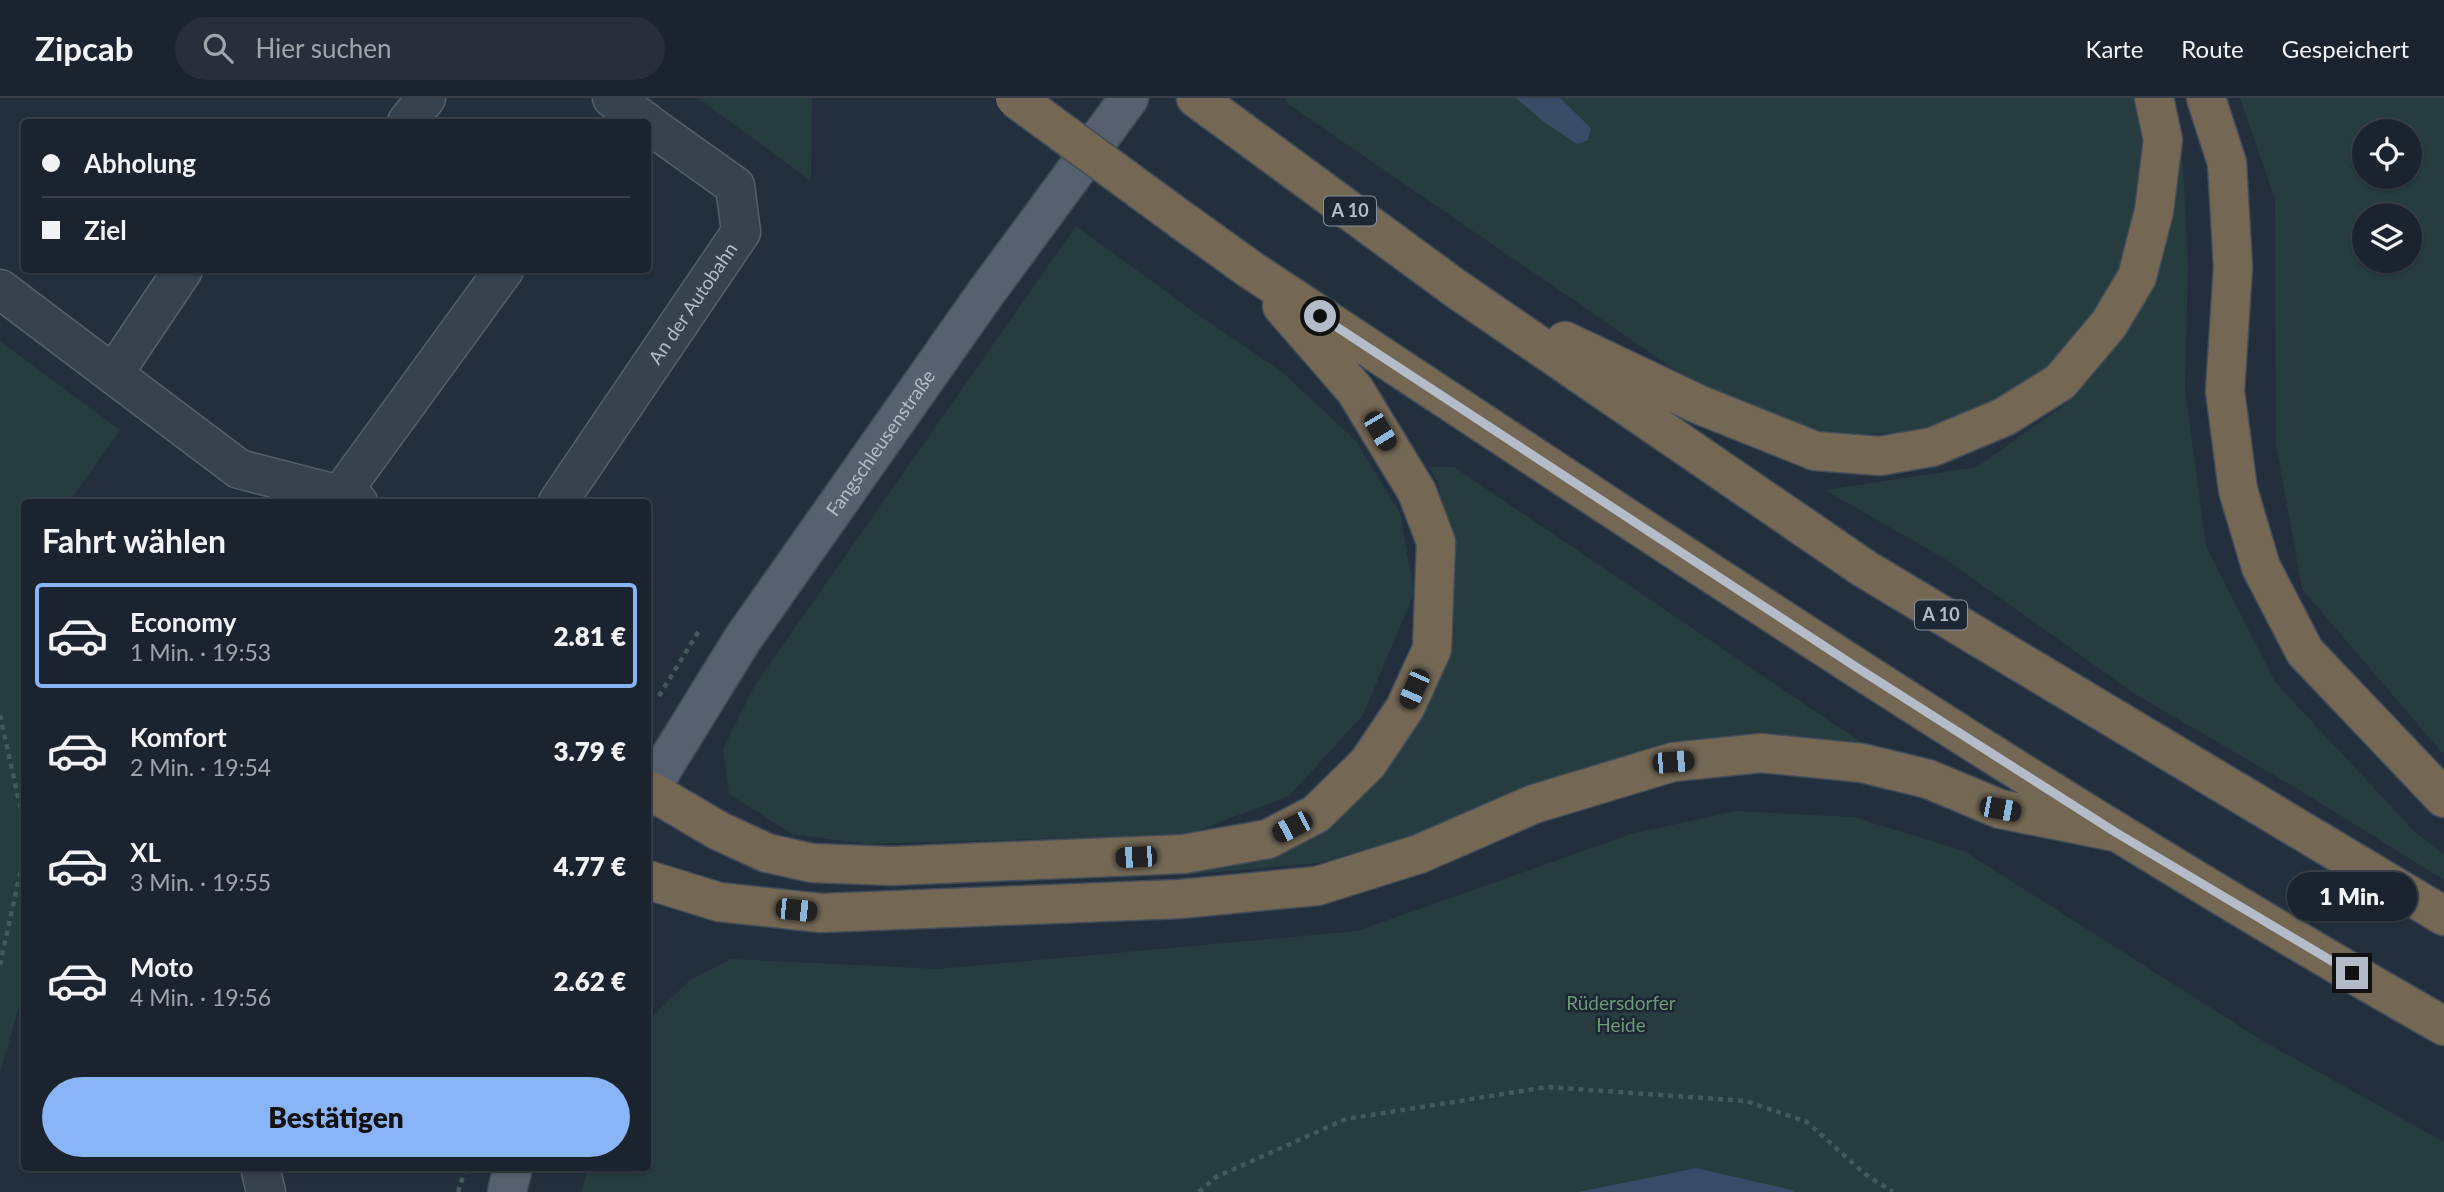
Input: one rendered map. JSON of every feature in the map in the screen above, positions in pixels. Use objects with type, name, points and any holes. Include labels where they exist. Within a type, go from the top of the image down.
[{"type":"highway","points":[[1016,98],[1251,270],[1786,622],[2115,832],[2444,1026]]},
{"type":"highway","name":"A 10","points":[[1196,98],[1455,288],[1865,569],[2444,916]]},
{"type":"highway","points":[[1455,288],[1700,405],[1815,451],[1880,456],[1932,447],[2004,417],[2060,382],[2109,324],[2137,277],[2154,211],[2162,140],[2154,98]]},
{"type":"highway","points":[[2206,98],[2227,163],[2233,267],[2225,391],[2238,490],[2261,566],[2305,652],[2444,799]]},
{"type":"highway","points":[[651,796],[767,853],[812,863],[892,866],[1184,854],[1268,839],[1316,814],[1368,763],[1405,708],[1432,649],[1436,542],[1417,492],[1355,390],[1251,270]]},
{"type":"highway","points":[[651,881],[719,902],[821,913],[1180,899],[1317,886],[1419,854],[1534,803],[1673,762],[1761,753],[1862,763],[1928,779],[2000,809],[2115,832]]},
{"type":"main road","name":"Fangschleusenstraße","points":[[651,791],[742,640],[985,294],[1129,98]]},
{"type":"main road","points":[[507,1192],[512,1171]]},
{"type":"street","name":"An der Autobahn","points":[[612,98],[641,119]]},
{"type":"street","name":"An der Autobahn","points":[[560,499],[741,232],[735,186],[651,126]]},
{"type":"street","points":[[114,373],[181,273]]},
{"type":"street","points":[[0,289],[239,470],[349,499],[502,273]]},
{"type":"street","points":[[261,1171],[267,1192]]},
{"type":"path","points":[[0,715],[21,810]]},
{"type":"path","points":[[0,965],[21,869]]},
{"type":"path","points":[[1199,1192],[1216,1177],[1346,1119],[1547,1087],[1746,1101],[1807,1122],[1865,1174],[1893,1192]]},
{"type":"path","points":[[458,1192],[465,1171]]},
{"type":"green space","points":[[698,98],[812,98],[811,181]]},
{"type":"green space","points":[[1285,98],[2137,98],[2145,162],[2132,240],[2105,297],[2042,380],[1929,430],[1835,437],[1716,398],[1288,104]]},
{"type":"green space","points":[[2240,98],[2444,98],[2444,755],[2302,589],[2276,444],[2275,199]]},
{"type":"green space","points":[[2163,140],[2182,147],[2188,265],[2185,390],[2206,546],[2275,682],[2414,831],[2444,855],[2444,880],[2296,788],[2135,694],[1945,559],[1825,490],[1977,467],[2068,402],[2129,320]]},
{"type":"green space","points":[[1076,226],[1281,371],[1356,441],[1400,513],[1414,593],[1363,715],[1289,796],[1186,835],[866,844],[792,834],[729,794],[723,749],[755,685]]},
{"type":"green space","points":[[0,341],[120,430],[71,499],[21,499],[21,999],[0,1073]]},
{"type":"green space","points":[[1429,467],[1454,467],[1874,751],[1754,741],[1672,741],[1530,788],[1411,836],[1319,863],[1183,875],[1243,859],[1386,768],[1424,715],[1450,650],[1452,543],[1438,483]]},
{"type":"green space","name":"Rüdersdorfer Heide","points":[[1736,811],[1853,817],[1964,851],[2263,1041],[2444,1142],[2444,1192],[1794,1192],[1696,1168],[1578,1192],[581,1192],[588,1171],[651,1171],[651,1018],[690,980],[731,959],[938,969],[1357,931],[1631,834]]},
{"type":"water","points":[[1516,98],[1560,98],[1591,128],[1588,140],[1577,144],[1544,122]]},
{"type":"water","points":[[1696,1168],[1794,1192],[1578,1192]]},
{"type":"route","points":[[1320,316],[1786,622],[2115,832],[2352,973]]}]
